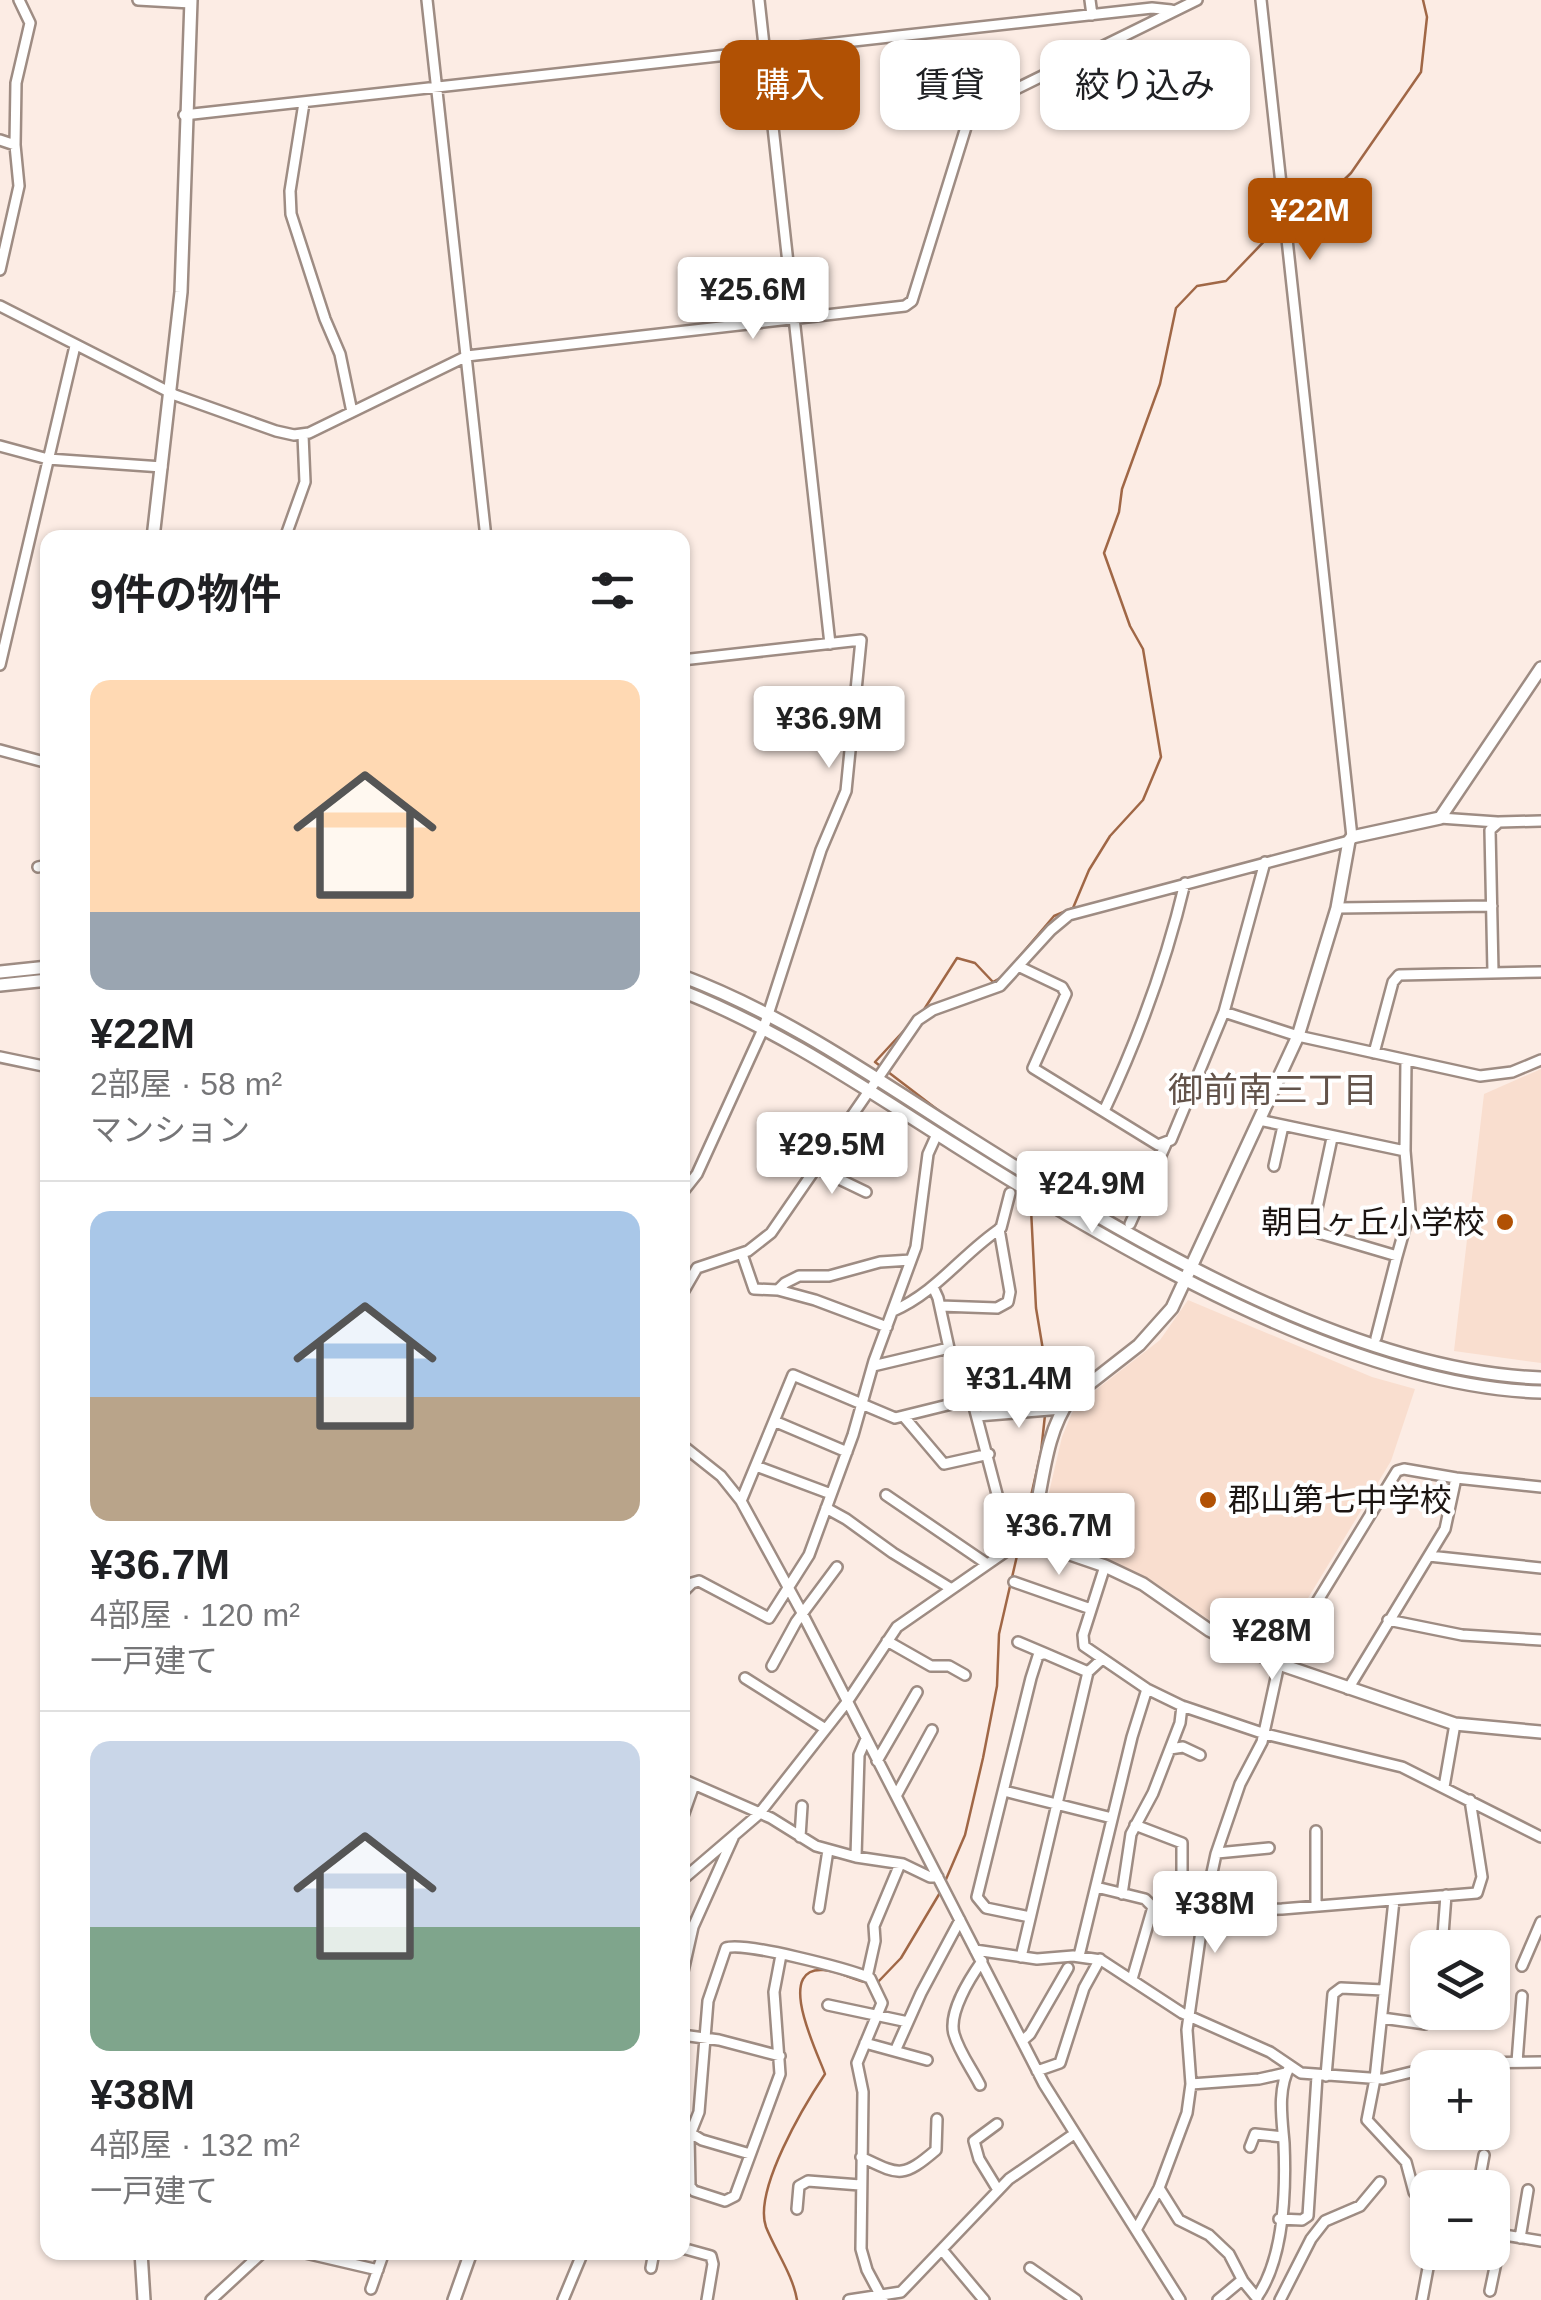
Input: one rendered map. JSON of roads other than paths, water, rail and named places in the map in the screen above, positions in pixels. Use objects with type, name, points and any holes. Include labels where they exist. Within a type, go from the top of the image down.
[{"type":"street","points":[[0,270],[19,186],[14,145],[18,66],[30,24],[19,0]]},
{"type":"street","points":[[138,0],[191,2],[184,115],[181,292],[154,530]]},
{"type":"street","points":[[427,0],[485,530]]},
{"type":"street","points":[[759,0],[764,40]]},
{"type":"street","points":[[1090,0],[1092,15]]},
{"type":"street","points":[[0,306],[170,393],[276,431],[303,435],[467,356],[908,305],[971,111],[1197,0]]},
{"type":"street","points":[[1030,1540],[1052,1437],[1062,1409],[1070,1398],[1156,1328],[1172,1308],[1298,1036],[1338,908],[1351,839],[1261,0]]},
{"type":"street","points":[[860,41],[1152,8],[1174,11]]},
{"type":"street","points":[[184,115],[720,57]]},
{"type":"street","points":[[304,103],[290,191],[291,214],[340,354],[352,412]]},
{"type":"street","points":[[773,130],[830,644]]},
{"type":"street","points":[[0,140],[14,145]]},
{"type":"street","points":[[0,666],[75,346]]},
{"type":"street","points":[[287,530],[305,482],[303,435]]},
{"type":"street","points":[[0,446],[48,459],[162,466]]},
{"type":"street","points":[[690,659],[862,640],[846,791],[821,850],[764,1027],[698,1174],[690,1183]]},
{"type":"street","points":[[1440,818],[1541,668]]},
{"type":"street","points":[[0,750],[40,761]]},
{"type":"street","points":[[690,1281],[698,1268],[742,1254],[771,1233],[901,1040],[924,1016],[1000,986],[1063,918],[1440,818],[1541,821]]},
{"type":"street","points":[[1493,972],[1490,830],[1500,822]]},
{"type":"street","points":[[1130,1224],[1171,1140],[1224,1012],[1265,862]]},
{"type":"street","points":[[1104,1111],[1134,1047],[1161,974],[1185,883]]},
{"type":"street","points":[[1338,908],[1492,906]]},
{"type":"street","points":[[1020,967],[1062,987],[1066,994],[1033,1068],[1158,1145],[1166,1144]]},
{"type":"street","points":[[0,972],[40,968]]},
{"type":"street","points":[[1374,1053],[1393,982],[1399,975],[1541,972]]},
{"type":"street","points":[[690,980],[811,1036],[1050,1189],[1298,1332],[1390,1366],[1446,1380],[1541,1392]]},
{"type":"street","points":[[0,985],[40,981]]},
{"type":"street","points":[[690,995],[764,1027],[1043,1201],[1188,1271],[1394,1353],[1449,1366],[1541,1378]]},
{"type":"street","points":[[1224,1012],[1298,1036],[1480,1076],[1512,1072],[1541,1060]]},
{"type":"street","points":[[0,1057],[40,1065]]},
{"type":"street","points":[[1376,1338],[1410,1210],[1405,1151],[1406,1060]]},
{"type":"street","points":[[1259,1120],[1405,1151]]},
{"type":"street","points":[[1274,1166],[1282,1126]]},
{"type":"street","points":[[690,1584],[701,1582],[767,1618],[773,1616],[808,1555],[916,1247],[928,1154],[937,1134]]},
{"type":"street","points":[[1332,1138],[1313,1227],[1319,1234],[1397,1256]]},
{"type":"street","points":[[814,1167],[866,1192]]},
{"type":"street","points":[[940,1306],[997,1308],[1008,1302],[1010,1292],[999,1229],[1010,1193]]},
{"type":"street","points":[[893,1311],[932,1288],[979,1242],[999,1229]]},
{"type":"street","points":[[742,1254],[752,1287],[778,1290],[887,1326]]},
{"type":"street","points":[[778,1290],[799,1276],[830,1276],[880,1262],[912,1260]]},
{"type":"street","points":[[932,1288],[954,1364],[967,1380],[998,1498]]},
{"type":"street","points":[[872,1366],[949,1348]]},
{"type":"street","points":[[1002,1414],[999,1368],[1008,1360],[1020,1359]]},
{"type":"street","points":[[741,1502],[792,1374],[892,1417],[905,1418],[972,1399]]},
{"type":"street","points":[[978,1416],[1062,1409]]},
{"type":"street","points":[[905,1418],[944,1464],[989,1454]]},
{"type":"street","points":[[774,1421],[846,1452]]},
{"type":"street","points":[[690,1451],[721,1476],[741,1502],[1037,2071],[1180,2300]]},
{"type":"street","points":[[756,1466],[831,1494]]},
{"type":"street","points":[[1136,2230],[1159,2188],[1188,2113],[1189,2016],[1204,1910],[1217,1852],[1240,1784],[1264,1734],[1280,1664],[1395,1473],[1404,1469],[1541,1487]]},
{"type":"street","points":[[1348,1689],[1447,1525],[1456,1478]]},
{"type":"street","points":[[886,1495],[986,1564]]},
{"type":"street","points":[[826,1508],[950,1588]]},
{"type":"street","points":[[690,1873],[759,1814],[847,1702],[903,1621],[1018,1543],[1030,1540],[1143,1584],[1238,1647],[1280,1664],[1455,1724],[1541,1732]]},
{"type":"street","points":[[1429,1556],[1541,1568]]},
{"type":"street","points":[[1105,1566],[1083,1642],[1101,1660],[1147,1689],[1182,1706],[1264,1734],[1402,1766],[1541,1837]]},
{"type":"street","points":[[772,1666],[802,1613],[837,1567]]},
{"type":"street","points":[[1014,1582],[1091,1609]]},
{"type":"street","points":[[1388,1620],[1462,1634],[1541,1640]]},
{"type":"street","points":[[887,1642],[931,1666],[948,1666],[965,1675]]},
{"type":"street","points":[[1018,1642],[1088,1672]]},
{"type":"street","points":[[1030,1918],[986,1908],[978,1899],[1031,1678],[1038,1656],[1044,1653]]},
{"type":"street","points":[[1021,1957],[1088,1672],[1101,1660]]},
{"type":"street","points":[[745,1678],[824,1728]]},
{"type":"street","points":[[1079,1956],[1147,1689]]},
{"type":"street","points":[[878,1761],[917,1692]]},
{"type":"street","points":[[1122,1894],[1126,1852],[1180,1724],[1182,1706]]},
{"type":"street","points":[[1444,1786],[1455,1724]]},
{"type":"street","points":[[896,1796],[932,1730]]},
{"type":"street","points":[[856,1857],[859,1755],[866,1738]]},
{"type":"street","points":[[1170,1748],[1184,1747],[1200,1755]]},
{"type":"street","points":[[690,1783],[828,1850],[900,1864],[938,1878]]},
{"type":"street","points":[[690,1796],[694,1785]]},
{"type":"street","points":[[1004,1791],[1112,1818]]},
{"type":"street","points":[[1204,1910],[1316,1906],[1477,1892],[1481,1886],[1470,1800]]},
{"type":"street","points":[[800,1836],[802,1806]]},
{"type":"street","points":[[1135,1825],[1182,1843],[1180,1876],[1210,1884]]},
{"type":"street","points":[[1316,1831],[1316,1906]]},
{"type":"street","points":[[690,1944],[734,1835]]},
{"type":"street","points":[[1217,1852],[1269,1848]]},
{"type":"street","points":[[819,1908],[828,1850]]},
{"type":"street","points":[[882,2298],[861,2249],[863,2092],[857,2063],[881,1999],[867,1977],[874,1926],[900,1864]]},
{"type":"street","points":[[1096,1887],[1147,1900],[1153,1907],[1132,1979]]},
{"type":"street","points":[[1443,1930],[1446,1895]]},
{"type":"street","points":[[1394,1900],[1368,2122],[1406,2162],[1410,2177]]},
{"type":"street","points":[[896,2049],[960,1920]]},
{"type":"street","points":[[1522,1966],[1541,1922]]},
{"type":"street","points":[[690,2124],[698,2112],[708,1995],[726,1948],[735,1945],[867,1977]]},
{"type":"street","points":[[976,1950],[1044,1959],[1100,1959],[1189,2016],[1270,2052],[1288,2070],[1301,2074],[1375,2079],[1410,2072]]},
{"type":"street","points":[[690,2186],[698,2192],[730,2200],[736,2196],[777,2084],[780,2056],[774,1992],[781,1955]]},
{"type":"street","points":[[1037,2071],[1060,2063],[1084,1988],[1100,1959]]},
{"type":"street","points":[[980,2084],[953,2026],[982,1961]]},
{"type":"street","points":[[1022,2041],[1030,2034],[1068,1968]]},
{"type":"street","points":[[1279,2219],[1302,2220],[1308,2216],[1321,2076],[1334,1994],[1341,1988],[1383,1990]]},
{"type":"street","points":[[1517,2062],[1522,1996]]},
{"type":"street","points":[[828,2005],[908,2022]]},
{"type":"street","points":[[1382,2018],[1410,2022]]},
{"type":"street","points":[[690,2036],[780,2056]]},
{"type":"street","points":[[865,2043],[927,2060]]},
{"type":"street","points":[[1510,2062],[1541,2062]]},
{"type":"street","points":[[1191,2084],[1259,2079],[1288,2070]]},
{"type":"street","points":[[1159,2188],[1179,2220],[1209,2235],[1229,2254],[1242,2280],[1258,2298],[1273,2257],[1279,2219],[1283,2137],[1280,2117],[1288,2070]]},
{"type":"street","points":[[861,2156],[894,2173],[903,2173],[936,2150],[936,2119]]},
{"type":"street","points":[[997,2124],[977,2136],[974,2143],[998,2190]]},
{"type":"street","points":[[690,2132],[702,2140],[750,2154]]},
{"type":"street","points":[[849,2300],[882,2298],[901,2292],[998,2190],[1046,2150],[1074,2134]]},
{"type":"street","points":[[1250,2147],[1254,2134],[1283,2137]]},
{"type":"street","points":[[1481,2170],[1484,2155]]},
{"type":"street","points":[[797,2209],[799,2186],[808,2181],[860,2185]]},
{"type":"street","points":[[1280,2300],[1325,2220],[1360,2206],[1380,2182]]},
{"type":"street","points":[[1520,2238],[1528,2190]]},
{"type":"street","points":[[1510,2236],[1541,2242]]},
{"type":"street","points":[[690,2250],[711,2256],[708,2300]]},
{"type":"street","points":[[943,2251],[984,2300]]},
{"type":"street","points":[[142,2260],[144,2300]]},
{"type":"street","points":[[210,2300],[255,2260]]},
{"type":"street","points":[[335,2260],[378,2270]]},
{"type":"street","points":[[371,2290],[381,2260]]},
{"type":"street","points":[[454,2300],[469,2260]]},
{"type":"street","points":[[564,2300],[579,2260]]},
{"type":"street","points":[[651,2268],[652,2260]]},
{"type":"street","points":[[1030,2268],[1076,2300]]},
{"type":"street","points":[[1422,2300],[1428,2270]]},
{"type":"street","points":[[1490,2291],[1493,2270]]},
{"type":"street","points":[[1218,2300],[1242,2280]]},
{"type":"waterway","points":[[923,1011],[957,958],[975,963],[993,982],[1002,977],[1054,916],[1073,908],[1089,870],[1110,836],[1143,800],[1161,757],[1143,649],[1130,626],[1104,553],[1119,512],[1122,489],[1160,384],[1176,308],[1197,286],[1226,281],[1276,229],[1312,211],[1351,173],[1421,72],[1427,17],[1423,0]]},
{"type":"waterway","points":[[910,1024],[875,1062],[947,1117]]},
{"type":"waterway","points":[[1031,1209],[1036,1308],[1046,1368],[1045,1407]]},
{"type":"waterway","points":[[1021,1540],[1041,1452],[1045,1415]]},
{"type":"waterway","points":[[944,1884],[965,1835],[983,1758],[997,1686],[999,1634],[1019,1547]]},
{"type":"waterway","points":[[878,1982],[901,1958],[941,1891]]},
{"type":"waterway","points":[[797,2300],[766,2227],[764,2211],[783,2148],[825,2074],[803,2015],[802,1983],[809,1973],[823,1970],[870,1983]]},
{"type":"place","name":"朝日ヶ丘小学校","points":[[1505,1222]]},
{"type":"place","name":"郡山第七中学校","points":[[1208,1500]]},
{"type":"district","name":"御前南三丁目","points":[[1273,1090]]}]
